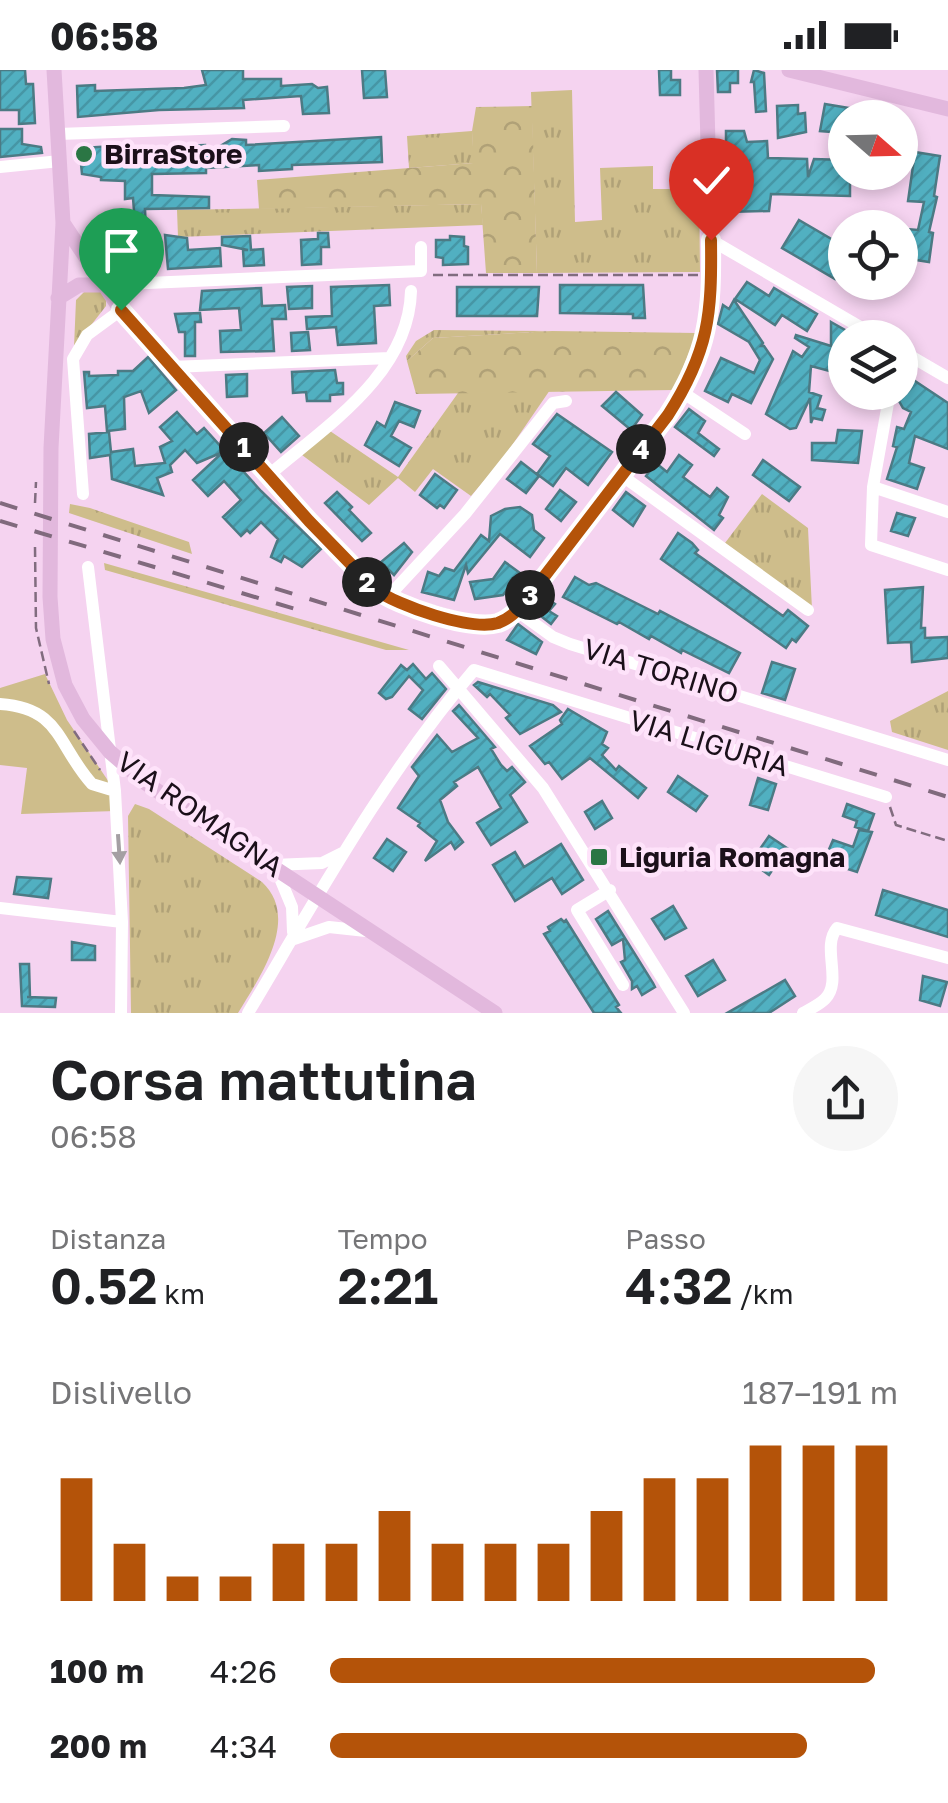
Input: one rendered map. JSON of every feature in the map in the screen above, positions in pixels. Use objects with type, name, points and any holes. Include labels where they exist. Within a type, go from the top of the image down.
[{"type":"main road","name":"VIA ROMAGNA","points":[[54,70],[63,223],[50,481],[52,629],[70,696],[110,752],[160,793],[495,1013]]},
{"type":"main road","points":[[63,223],[121,310],[345,559],[387,598],[474,624],[500,622],[517,610],[621,475],[682,392],[700,357],[708,327],[712,275],[706,70]]},
{"type":"main road","points":[[789,70],[948,109]]},
{"type":"main road","points":[[58,298],[79,284],[102,284]]},
{"type":"street","points":[[58,134],[284,126]]},
{"type":"street","points":[[0,167],[60,160]]},
{"type":"street","points":[[711,240],[847,320]]},
{"type":"street","points":[[102,284],[422,273],[421,247]]},
{"type":"street","points":[[269,475],[362,394],[390,358],[409,322],[411,291]]},
{"type":"street","points":[[83,494],[73,358],[86,335],[121,310]]},
{"type":"street","points":[[172,366],[390,358]]},
{"type":"street","points":[[918,360],[948,378]]},
{"type":"street","points":[[682,392],[744,434]]},
{"type":"street","points":[[387,598],[465,514],[552,403],[566,401]]},
{"type":"street","points":[[887,410],[873,487],[871,546],[948,570]]},
{"type":"street","points":[[621,475],[808,610]]},
{"type":"street","points":[[873,487],[948,512]]},
{"type":"street","points":[[88,567],[115,790],[122,922],[121,1013]]},
{"type":"street","name":"VIA TORINO","points":[[517,610],[553,637],[570,644],[948,760]]},
{"type":"street","points":[[438,666],[543,788],[684,1013]]},
{"type":"street","name":"VIA LIGURIA","points":[[458,689],[474,670],[886,797]]},
{"type":"street","points":[[248,1013],[344,852],[458,689]]},
{"type":"street","points":[[0,704],[36,710],[49,720],[92,784],[115,790]]},
{"type":"street","points":[[292,940],[292,907],[273,865],[322,863],[344,852]]},
{"type":"street","points":[[610,890],[577,910],[623,985]]},
{"type":"street","points":[[0,908],[122,922]]},
{"type":"street","points":[[292,940],[329,927],[376,933]]},
{"type":"street","points":[[804,1013],[822,1002],[830,991],[832,935],[838,928],[948,958]]},
{"type":"path","points":[[422,273],[712,275]]},
{"type":"path","points":[[886,797],[896,825],[948,841]]},
{"type":"green space","points":[[572,90],[575,222],[602,220],[600,168],[653,166],[653,189],[682,189],[682,163],[691,164],[699,176],[700,272],[537,273],[531,92]]},
{"type":"green space","points":[[532,106],[537,273],[486,273],[481,204],[259,209],[257,180],[473,163],[476,107]]},
{"type":"green space","points":[[472,131],[474,163],[409,168],[407,136]]},
{"type":"green space","points":[[481,204],[483,225],[178,237],[177,210]]},
{"type":"green space","points":[[85,291],[100,291],[106,306],[74,347],[76,300]]},
{"type":"green space","points":[[434,330],[552,331],[433,338],[407,361],[416,341]]},
{"type":"green space","points":[[552,331],[697,333],[674,390],[416,394],[407,361],[433,338]]},
{"type":"green space","points":[[550,390],[502,460],[471,496],[433,469],[415,492],[398,478],[369,505],[302,455],[330,431],[398,477],[458,393]]},
{"type":"green space","points":[[762,494],[808,528],[812,609],[725,543]]},
{"type":"green space","points":[[70,504],[189,542],[192,554],[69,513]]},
{"type":"green space","points":[[104,563],[409,650],[386,650],[105,570]]},
{"type":"green space","points":[[45,674],[67,720],[115,791],[116,811],[21,814],[27,768],[0,765],[0,688]]},
{"type":"green space","points":[[948,691],[948,750],[892,732],[890,721]]},
{"type":"green space","points":[[135,804],[149,809],[262,882],[273,896],[278,913],[273,948],[238,1013],[131,1013],[128,816]]},
{"type":"building","points":[[0,70],[25,70],[26,84],[33,84],[35,123],[19,124],[19,110],[0,110]]},
{"type":"building","points":[[202,70],[243,70],[243,79],[281,79],[281,86],[327,87],[329,113],[303,114],[301,96],[243,100],[244,108],[78,117],[77,86],[95,85],[95,91],[184,88],[206,85]]},
{"type":"building","points":[[362,70],[385,70],[387,97],[364,98]]},
{"type":"building","points":[[659,70],[671,70],[671,80],[680,80],[680,95],[660,95]]},
{"type":"building","points":[[717,70],[738,70],[738,83],[730,83],[730,92],[718,92]]},
{"type":"building","points":[[754,70],[764,73],[766,111],[756,112],[751,82]]},
{"type":"building","points":[[825,104],[828,104],[828,132],[820,131]]},
{"type":"building","points":[[798,105],[798,114],[805,113],[806,132],[778,138],[777,106]]},
{"type":"building","points":[[0,129],[22,129],[22,144],[41,147],[42,153],[0,157]]},
{"type":"building","points":[[726,131],[744,131],[747,142],[767,141],[768,158],[807,159],[808,177],[814,159],[828,159],[828,190],[850,190],[850,196],[771,194],[769,211],[726,212]]},
{"type":"building","points":[[381,137],[382,162],[292,165],[292,169],[259,171],[259,165],[206,168],[206,173],[152,174],[152,195],[209,197],[209,208],[145,209],[147,257],[130,258],[131,265],[111,266],[114,225],[135,224],[133,198],[125,199],[125,181],[82,174],[80,154],[83,148],[113,146],[114,161],[147,148],[180,157],[180,146],[205,145],[205,155],[232,139],[246,140],[246,145]]},
{"type":"building","points":[[918,152],[940,156],[929,232],[933,233],[929,262],[918,260],[918,230],[924,202],[908,201],[910,190],[918,190]]},
{"type":"building","points":[[799,220],[828,237],[828,275],[782,248]]},
{"type":"building","points":[[318,233],[328,233],[329,247],[321,247],[321,264],[302,265],[301,240],[318,239]]},
{"type":"building","points":[[165,235],[187,238],[188,250],[220,248],[221,266],[168,269]]},
{"type":"building","points":[[250,236],[251,250],[263,249],[264,265],[244,266],[243,250],[248,250],[222,245],[222,237]]},
{"type":"building","points":[[450,236],[464,237],[468,264],[443,265],[443,258],[436,257],[436,240],[450,240]]},
{"type":"building","points":[[747,282],[769,296],[774,288],[817,314],[807,331],[782,315],[775,325],[735,299]]},
{"type":"building","points":[[389,285],[390,305],[374,306],[376,343],[338,345],[336,327],[307,329],[306,317],[332,316],[331,287]]},
{"type":"building","points":[[560,285],[643,285],[645,318],[633,318],[633,314],[560,313]]},
{"type":"building","points":[[312,286],[312,308],[289,309],[287,287]]},
{"type":"building","points":[[457,287],[539,287],[537,316],[457,316]]},
{"type":"building","points":[[261,288],[262,306],[285,305],[286,319],[272,319],[274,351],[221,352],[220,331],[241,330],[239,308],[200,310],[202,291]]},
{"type":"building","points":[[734,300],[773,359],[751,403],[732,394],[728,402],[705,391],[721,358],[754,373],[760,360],[749,342],[718,324],[723,305],[729,309]]},
{"type":"building","points":[[200,313],[201,322],[195,322],[195,356],[185,356],[185,332],[179,332],[175,314]]},
{"type":"building","points":[[308,332],[310,350],[292,351],[291,333]]},
{"type":"building","points":[[796,335],[828,345],[828,371],[811,366],[809,392],[821,396],[817,408],[825,410],[822,420],[813,418],[811,423],[810,398],[796,428],[790,429],[766,414],[793,351],[802,357],[809,347]]},
{"type":"building","points":[[148,357],[176,390],[149,413],[141,391],[124,397],[125,429],[107,431],[105,406],[87,408],[84,372],[89,372],[89,376],[118,375],[118,371],[133,371]]},
{"type":"building","points":[[335,370],[337,383],[343,383],[343,394],[330,395],[330,401],[307,401],[306,392],[293,393],[292,372]]},
{"type":"building","points":[[247,374],[247,396],[227,397],[226,375]]},
{"type":"building","points":[[918,383],[948,403],[948,449],[915,436],[909,463],[924,468],[917,489],[887,479],[897,447],[893,446],[897,427],[904,429],[911,412],[907,410],[918,410]]},
{"type":"building","points":[[616,392],[642,415],[631,430],[602,406]]},
{"type":"building","points":[[395,402],[420,411],[414,427],[399,421],[391,436],[411,448],[399,466],[365,445],[377,422],[385,427]]},
{"type":"building","points":[[689,409],[705,421],[698,433],[719,449],[714,456],[675,427]]},
{"type":"building","points":[[177,412],[197,434],[204,428],[321,549],[302,567],[284,556],[281,562],[271,557],[278,539],[261,522],[241,536],[223,517],[241,500],[224,481],[208,496],[193,480],[223,452],[197,463],[185,450],[170,465],[172,472],[157,478],[163,495],[112,479],[110,455],[90,458],[89,434],[109,432],[111,452],[133,449],[135,466],[165,463],[160,447],[172,441],[160,427]]},
{"type":"building","points":[[557,414],[612,452],[588,485],[566,468],[553,486],[537,474],[550,456],[533,444]]},
{"type":"building","points":[[282,417],[299,436],[281,452],[264,433]]},
{"type":"building","points":[[838,430],[862,431],[858,463],[812,460],[812,443],[836,443]]},
{"type":"building","points":[[679,455],[692,465],[683,477],[710,497],[717,488],[728,497],[719,515],[723,518],[714,530],[646,476],[656,463],[667,472]]},
{"type":"building","points":[[763,460],[800,487],[789,501],[753,475]]},
{"type":"building","points":[[521,462],[539,476],[526,493],[507,479]]},
{"type":"building","points":[[435,474],[457,490],[444,508],[437,508],[420,495]]},
{"type":"building","points":[[560,490],[576,502],[561,521],[546,509]]},
{"type":"building","points":[[337,492],[371,533],[362,541],[325,503]]},
{"type":"building","points":[[626,492],[645,506],[633,526],[613,510]]},
{"type":"building","points":[[520,507],[532,515],[534,530],[544,538],[530,557],[500,534],[468,573],[466,565],[454,600],[422,592],[428,572],[439,576],[445,568],[454,571],[481,535],[489,541],[491,516]]},
{"type":"building","points":[[897,513],[915,518],[908,536],[891,531]]},
{"type":"building","points":[[678,533],[698,550],[695,553],[783,616],[788,610],[808,626],[796,642],[792,639],[786,648],[661,559]]},
{"type":"building","points":[[404,543],[412,552],[394,575],[381,562]]},
{"type":"building","points":[[505,562],[520,573],[503,595],[475,599],[470,582],[493,579]]},
{"type":"building","points":[[575,577],[589,585],[596,583],[658,614],[660,611],[740,653],[729,673],[651,636],[649,639],[563,597]]},
{"type":"building","points":[[923,587],[921,628],[925,628],[925,638],[948,637],[948,658],[912,662],[911,642],[888,643],[885,590]]},
{"type":"building","points":[[544,596],[555,604],[549,611],[557,616],[551,624],[533,610]]},
{"type":"building","points":[[518,624],[542,642],[536,654],[507,640]]},
{"type":"building","points":[[772,662],[795,669],[785,700],[762,693]]},
{"type":"building","points":[[413,664],[426,679],[432,673],[446,689],[422,719],[409,709],[423,690],[409,676],[392,697],[386,699],[379,693],[401,665],[407,670]]},
{"type":"building","points":[[478,682],[553,705],[561,712],[520,734],[506,718],[510,715],[490,694],[487,697],[474,685]]},
{"type":"building","points":[[459,705],[495,747],[491,749],[501,765],[507,771],[512,767],[525,782],[510,795],[527,822],[491,845],[477,823],[501,808],[478,767],[454,782],[457,786],[440,800],[448,822],[463,842],[455,849],[451,842],[425,861],[437,841],[398,808],[419,776],[412,767],[437,735],[452,752],[478,738],[453,711]]},
{"type":"building","points":[[568,709],[607,732],[602,744],[608,748],[602,755],[616,770],[619,766],[646,788],[638,798],[590,758],[562,779],[530,746],[562,724],[560,720]]},
{"type":"building","points":[[678,776],[707,796],[696,811],[668,792]]},
{"type":"building","points":[[758,778],[776,784],[768,810],[750,805]]},
{"type":"building","points":[[602,801],[612,818],[595,829],[585,812]]},
{"type":"building","points":[[847,804],[874,814],[868,831],[855,827],[857,821],[843,816]]},
{"type":"building","points":[[859,830],[872,832],[857,872],[835,865],[837,858],[827,854],[833,840],[853,847]]},
{"type":"building","points":[[769,836],[796,854],[788,866],[779,860],[769,875],[751,862]]},
{"type":"building","points":[[387,839],[406,852],[393,871],[374,858]]},
{"type":"building","points":[[561,844],[583,880],[562,894],[552,878],[515,901],[493,865],[515,852],[524,867]]},
{"type":"building","points":[[17,877],[51,879],[48,898],[14,894]]},
{"type":"building","points":[[883,890],[948,910],[948,937],[876,915]]},
{"type":"building","points":[[673,906],[686,928],[665,939],[652,919]]},
{"type":"building","points":[[608,911],[655,987],[642,995],[637,986],[632,989],[632,981],[621,962],[625,960],[623,939],[612,945],[596,919]]},
{"type":"building","points":[[561,919],[566,920],[621,1013],[594,1013],[544,934]]},
{"type":"building","points":[[72,942],[95,946],[95,960],[72,960]]},
{"type":"building","points":[[713,960],[725,980],[698,996],[686,976]]},
{"type":"building","points":[[20,964],[29,964],[27,997],[56,998],[55,1007],[22,1006]]},
{"type":"building","points":[[923,976],[947,982],[940,1006],[920,1000]]},
{"type":"building","points":[[785,980],[795,996],[769,1013],[727,1013]]},
{"type":"railway","points":[[0,503],[948,797]]},
{"type":"railway","points":[[0,521],[302,611]]},
{"type":"place","name":"BirraStore","points":[[84,154]]},
{"type":"place","name":"Liguria Romagna","points":[[599,857]]},
{"type":"route","points":[[121,310],[309,521],[375,589],[387,598],[433,613],[474,624],[490,624],[509,618],[524,603],[686,387],[708,327],[711,240]]}]
